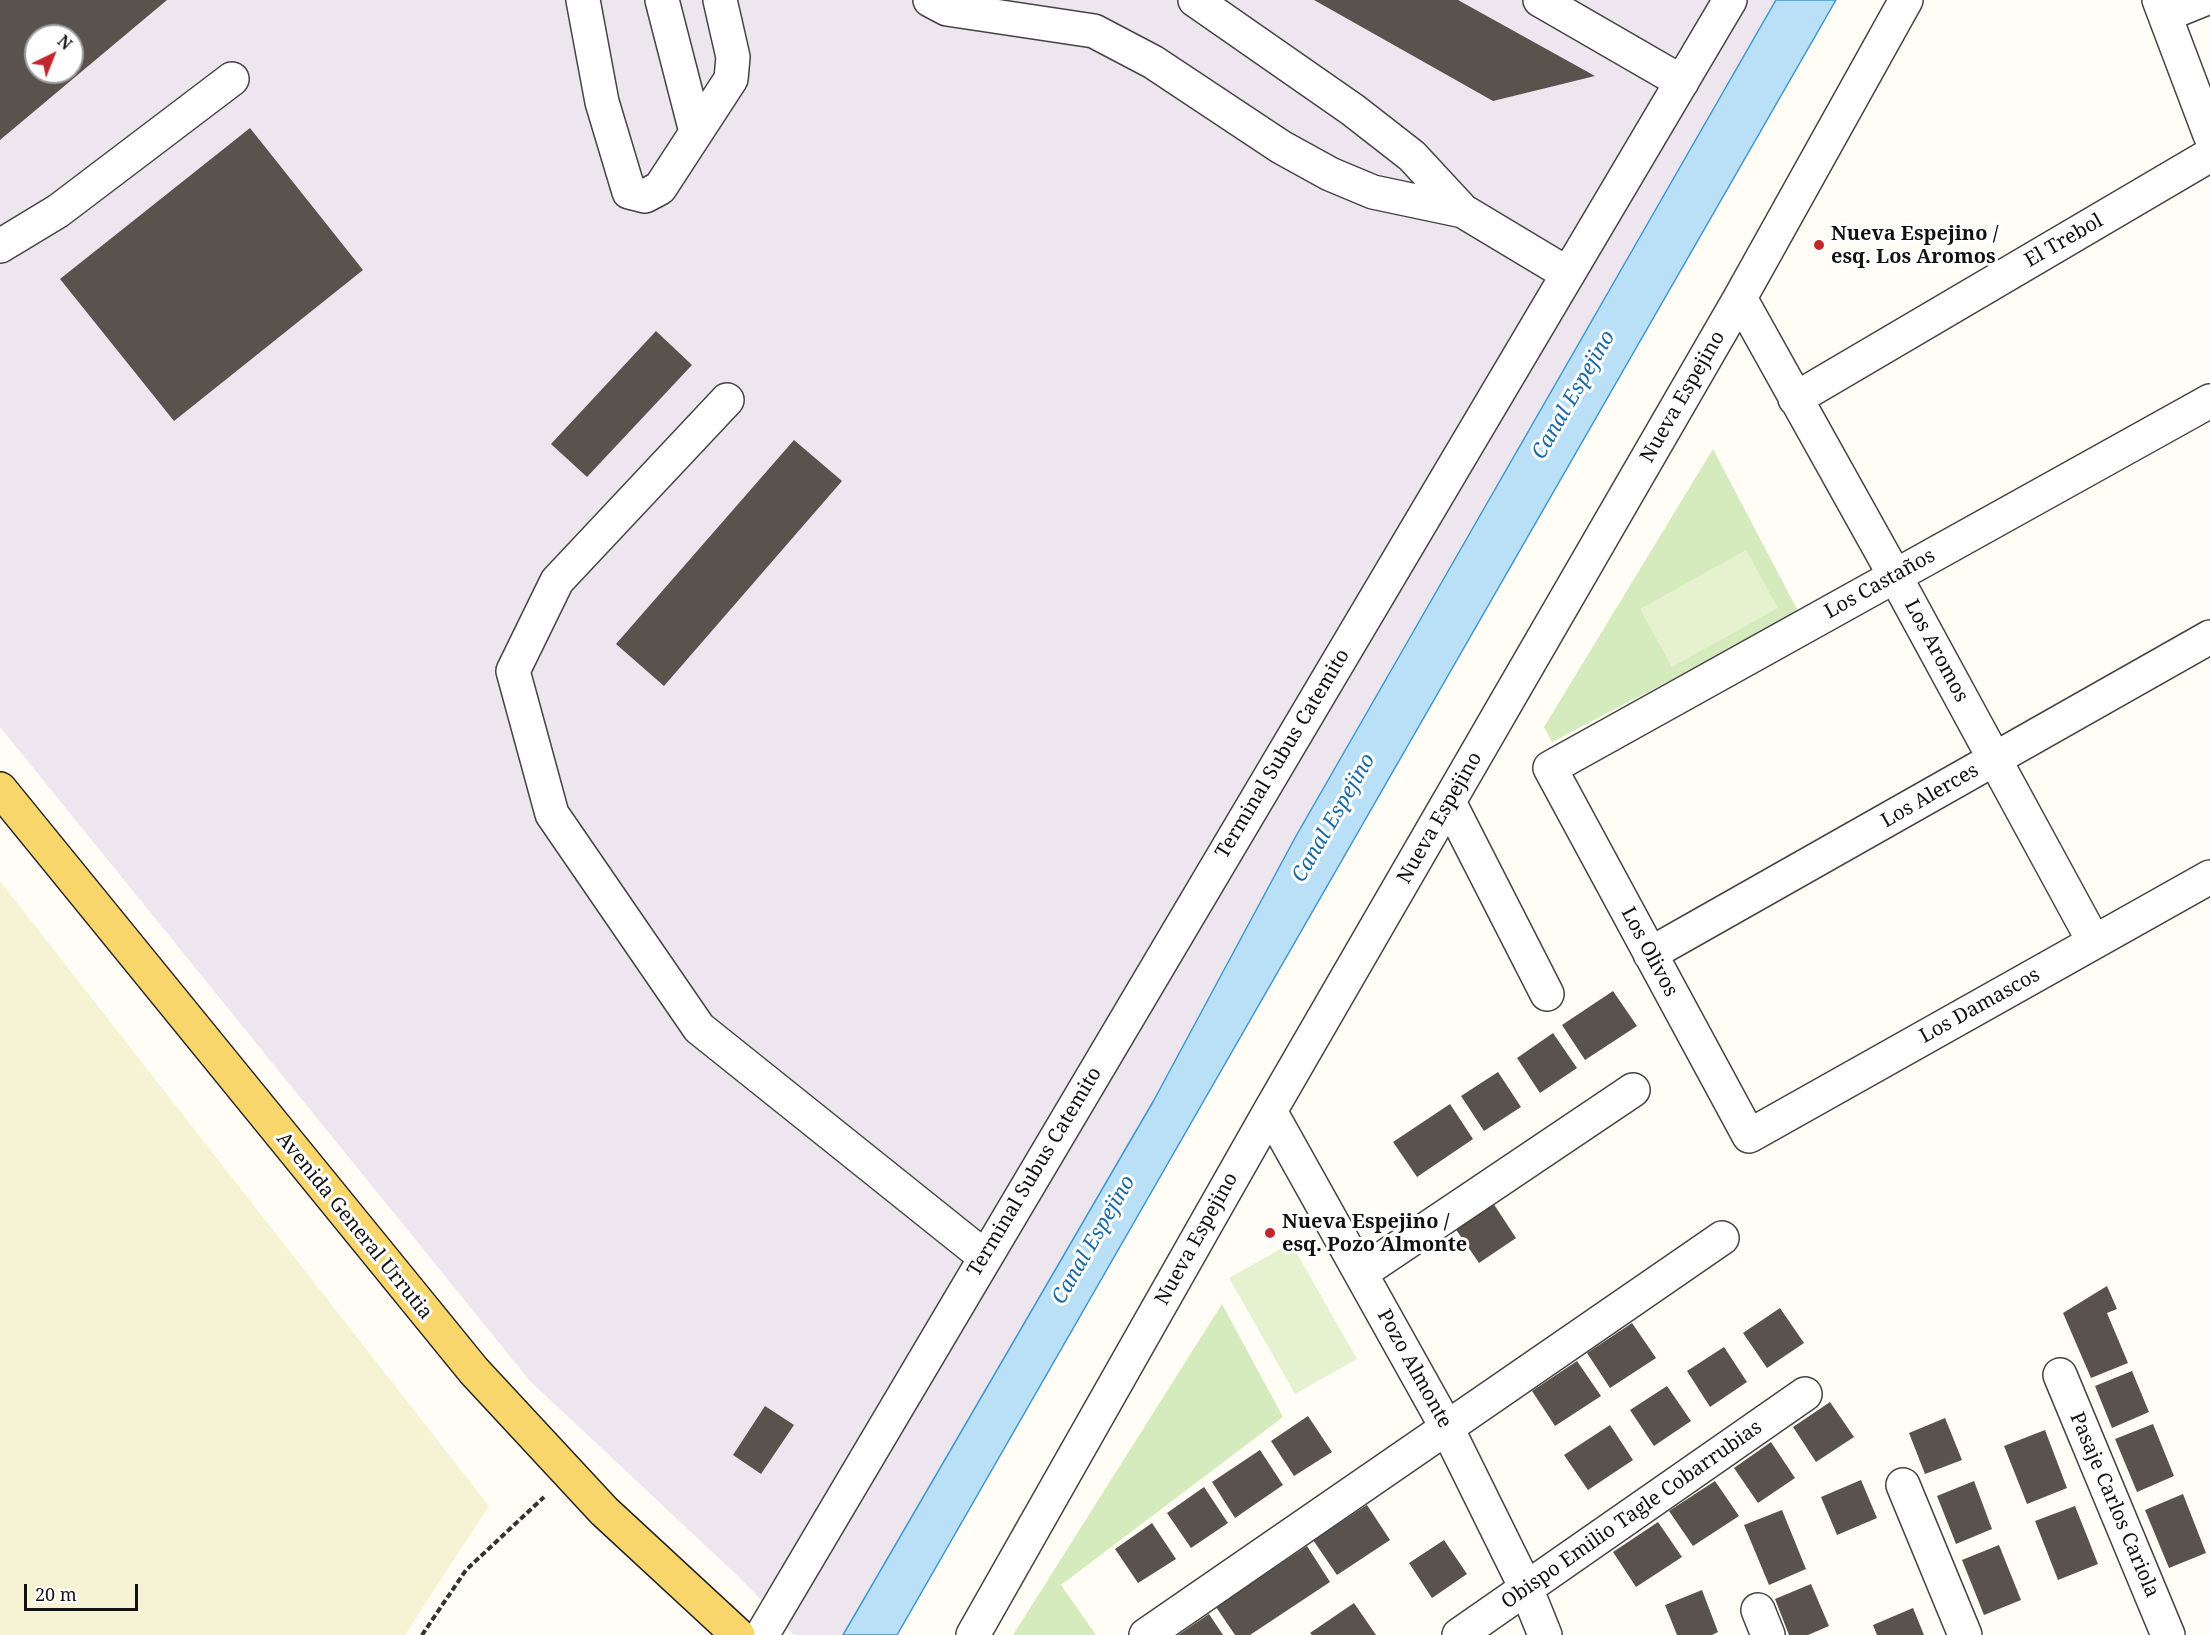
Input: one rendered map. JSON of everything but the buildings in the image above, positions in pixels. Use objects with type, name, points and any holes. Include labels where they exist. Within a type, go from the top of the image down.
[{"type":"main road","name":"Avenida General Urrutia","points":[[0,789],[426,1315],[523,1426],[604,1511],[738,1635]]},
{"type":"street","points":[[583,0],[602,102],[629,192],[645,196],[660,189],[731,78],[733,57],[720,0]]},
{"type":"street","points":[[662,0],[696,132]]},
{"type":"street","points":[[930,0],[947,9],[1094,31],[1153,62],[1281,147],[1330,174],[1373,192],[1463,212]]},
{"type":"street","points":[[1195,0],[1317,84],[1403,149],[1463,212],[1568,274]]},
{"type":"street","points":[[1540,0],[1682,82]]},
{"type":"street","name":"Terminal Subus Catemito","points":[[762,1635],[1730,0]]},
{"type":"street","name":"Nueva Espejino","points":[[973,1635],[1270,1111],[1740,298],[1906,0]]},
{"type":"street","points":[[2202,0],[2162,8],[2210,135]]},
{"type":"street","points":[[0,246],[58,211],[231,79]]},
{"type":"street","name":"El Trebol","points":[[1795,399],[2210,155]]},
{"type":"street","name":"Los Aromos","points":[[1740,298],[1895,576],[2094,942]]},
{"type":"street","points":[[727,400],[557,581],[513,671],[552,814],[699,1028],[985,1257]]},
{"type":"street","name":"Los Castaños","points":[[1550,768],[2210,401]]},
{"type":"street","name":"Los Alerces","points":[[1650,954],[2210,637]]},
{"type":"street","name":"Los Olivos","points":[[1550,768],[1749,1136]]},
{"type":"street","points":[[1449,802],[1547,994]]},
{"type":"street","name":"Los Damascos","points":[[1749,1136],[2210,877]]},
{"type":"street","points":[[1361,1273],[1633,1090]]},
{"type":"street","name":"Pozo Almonte","points":[[1270,1111],[1447,1428],[1526,1588],[1545,1635]]},
{"type":"street","points":[[1146,1635],[1722,1238]]},
{"type":"street","name":"Pasaje Carlos Cariola","points":[[2060,1375],[2168,1635]]},
{"type":"street","name":"Obispo Emilio Tagle Cobarrubias","points":[[1459,1635],[1805,1394]]},
{"type":"street","points":[[1903,1485],[1965,1635]]},
{"type":"path","points":[[423,1635],[466,1570],[569,1474]]},
{"type":"shaded area","points":[[0,0],[1776,0],[1296,836],[1154,1100],[843,1635],[794,1635],[742,1580],[530,1381],[0,727]]},
{"type":"shaded area","points":[[0,881],[489,1506],[405,1635],[0,1635]]},
{"type":"green space","points":[[1713,449],[1799,613],[1552,742],[1544,727]]},
{"type":"green space","points":[[1746,550],[1778,608],[1672,667],[1640,609]]},
{"type":"green space","points":[[1291,1243],[1357,1359],[1295,1394],[1229,1278]]},
{"type":"green space","points":[[1222,1304],[1283,1417],[1061,1585],[1096,1635],[1013,1635]]},
{"type":"water","name":"Canal Espejino","points":[[1776,0],[1836,0],[897,1635],[843,1635],[1154,1100],[1296,836]]},
{"type":"place","name":"Nueva Espejino / esq. Los Aromos","points":[[1819,245]]},
{"type":"place","name":"Nueva Espejino / esq. Pozo Almonte","points":[[1270,1233]]}]
